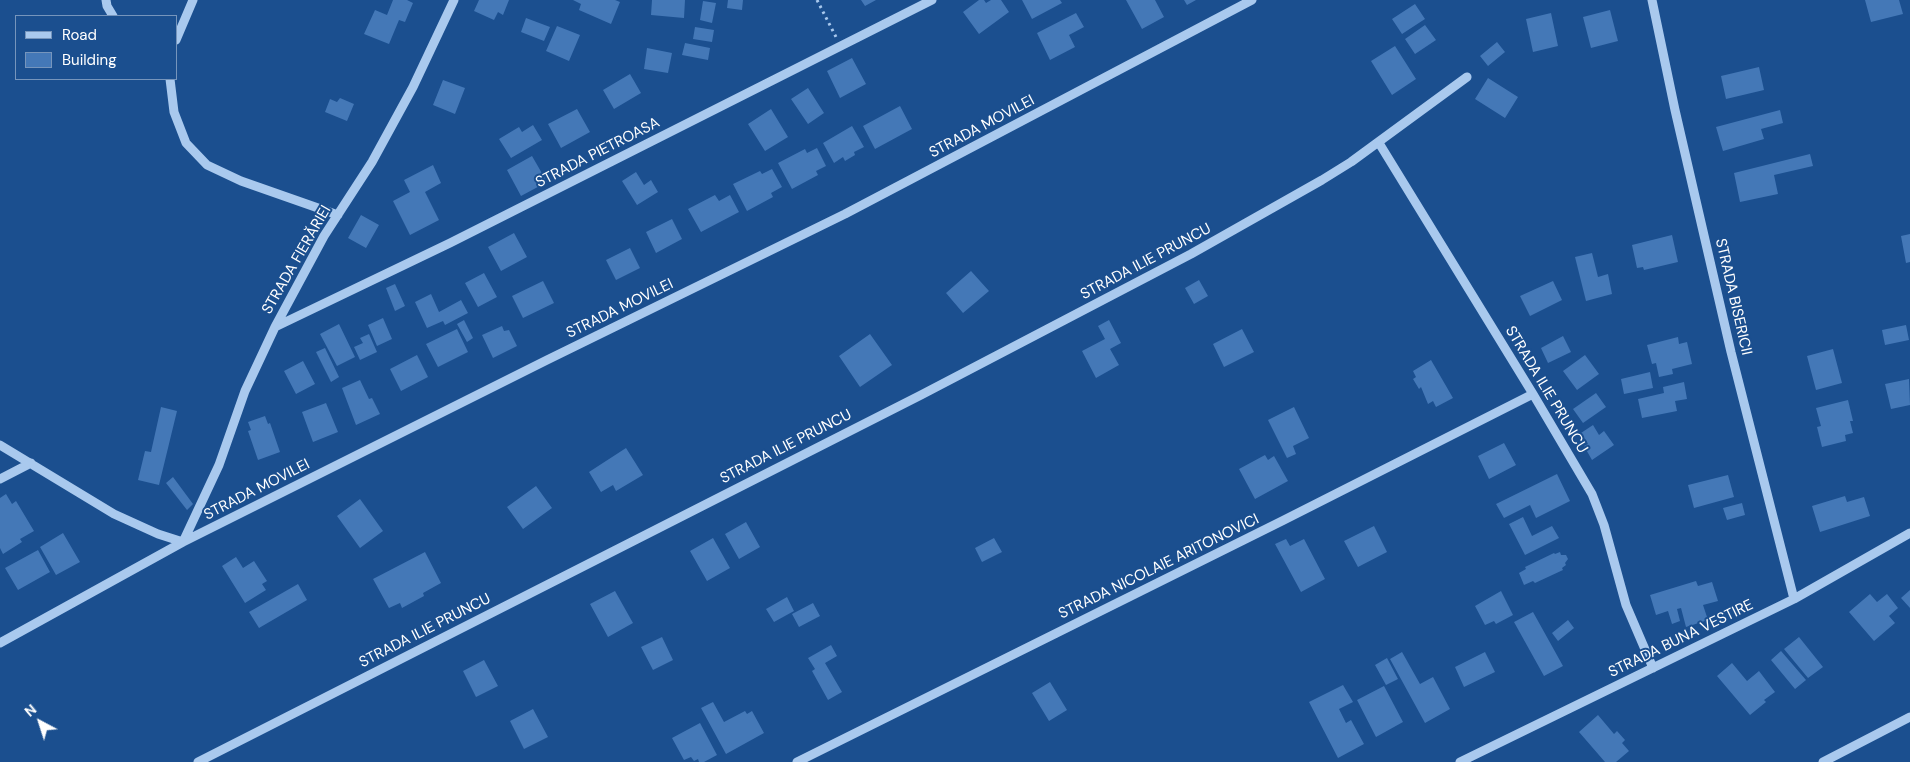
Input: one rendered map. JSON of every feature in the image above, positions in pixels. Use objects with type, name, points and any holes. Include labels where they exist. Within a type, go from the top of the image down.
[{"type":"street","points":[[106,0],[112,15]]},
{"type":"street","points":[[178,35],[193,0]]},
{"type":"street","name":"STRADA FIERĂRIEI","points":[[183,542],[219,465],[245,391],[275,327],[413,88],[454,0]]},
{"type":"street","name":"STRADA PIETROASA","points":[[275,327],[450,243],[932,0]]},
{"type":"street","name":"STRADA MOVILEI","points":[[0,643],[183,542],[845,214],[1252,0]]},
{"type":"street","name":"STRADA BISERICII","points":[[1652,0],[1675,110],[1731,352],[1794,598]]},
{"type":"street","name":"STRADA ILIE PRUNCU","points":[[198,762],[921,395],[1191,254],[1322,180],[1379,143],[1466,77]]},
{"type":"street","points":[[170,80],[174,112],[186,143],[207,165],[241,181],[338,215]]},
{"type":"street","name":"STRADA ILIE PRUNCU","points":[[1379,143],[1592,494],[1626,605],[1653,668]]},
{"type":"street","name":"STRADA NICOLAIE ARITONOVICI","points":[[797,762],[1282,522],[1533,394]]},
{"type":"street","points":[[0,445],[114,514],[158,534],[183,542]]},
{"type":"street","points":[[0,479],[31,463]]},
{"type":"street","name":"STRADA BUNA VESTIRE","points":[[1460,762],[1794,598],[1910,533]]},
{"type":"street","points":[[1823,762],[1910,717]]},
{"type":"path","points":[[817,0],[841,46]]},
{"type":"building","points":[[393,0],[407,0],[413,3],[405,22],[399,20],[389,44],[364,34],[375,10],[387,15]]},
{"type":"building","points":[[479,0],[509,0],[503,15],[498,12],[494,20],[474,11]]},
{"type":"building","points":[[573,0],[615,0],[620,2],[611,24],[579,10],[581,4]]},
{"type":"building","points":[[652,0],[685,0],[684,18],[651,15]]},
{"type":"building","points":[[728,0],[743,0],[742,10],[727,8]]},
{"type":"building","points":[[861,0],[876,0],[865,6]]},
{"type":"building","points":[[979,0],[984,0],[986,3],[991,0],[1001,0],[1009,12],[979,34],[963,12]]},
{"type":"building","points":[[1022,0],[1060,0],[1062,3],[1032,19]]},
{"type":"building","points":[[1126,0],[1155,0],[1164,17],[1142,29]]},
{"type":"building","points":[[1184,0],[1196,0],[1187,5]]},
{"type":"building","points":[[1865,0],[1899,0],[1903,14],[1871,22]]},
{"type":"building","points":[[703,1],[716,3],[712,23],[700,20]]},
{"type":"building","points":[[1415,4],[1425,19],[1402,34],[1392,19]]},
{"type":"building","points":[[1610,10],[1618,41],[1591,48],[1583,17]]},
{"type":"building","points":[[1076,13],[1084,27],[1069,35],[1075,47],[1050,60],[1037,33]]},
{"type":"building","points":[[1551,13],[1558,46],[1533,52],[1526,19]]},
{"type":"building","points":[[526,18],[550,27],[544,41],[521,32]]},
{"type":"building","points":[[1425,25],[1436,40],[1415,54],[1405,39]]},
{"type":"building","points":[[557,26],[580,35],[569,61],[546,51]]},
{"type":"building","points":[[695,27],[714,30],[712,42],[693,39]]},
{"type":"building","points":[[1497,42],[1505,52],[1488,66],[1480,56]]},
{"type":"building","points":[[685,43],[710,48],[708,60],[682,55]]},
{"type":"building","points":[[1395,46],[1416,79],[1392,95],[1371,61]]},
{"type":"building","points":[[647,48],[672,53],[668,73],[644,69]]},
{"type":"building","points":[[852,58],[866,84],[840,98],[827,71]]},
{"type":"building","points":[[1759,67],[1764,90],[1726,99],[1721,76]]},
{"type":"building","points":[[630,74],[641,93],[614,109],[603,90]]},
{"type":"building","points":[[1488,78],[1518,97],[1505,118],[1475,99]]},
{"type":"building","points":[[443,80],[465,88],[455,114],[433,105]]},
{"type":"building","points":[[808,88],[824,113],[808,124],[791,99]]},
{"type":"building","points":[[340,98],[354,104],[347,121],[325,112],[330,99],[337,102]]},
{"type":"building","points":[[900,106],[912,129],[875,149],[863,126]]},
{"type":"building","points":[[577,109],[590,132],[561,148],[548,124]]},
{"type":"building","points":[[771,109],[788,137],[765,151],[748,124]]},
{"type":"building","points":[[1780,110],[1783,123],[1761,129],[1764,139],[1723,151],[1716,127]]},
{"type":"building","points":[[533,125],[542,140],[511,158],[499,139],[519,127],[522,132]]},
{"type":"building","points":[[852,126],[864,147],[854,152],[855,155],[845,161],[843,157],[834,163],[823,143]]},
{"type":"building","points":[[817,148],[826,166],[816,171],[818,175],[792,189],[778,163],[805,149],[807,153]]},
{"type":"building","points":[[1810,154],[1813,166],[1774,175],[1778,194],[1740,202],[1734,173]]},
{"type":"building","points":[[532,156],[547,182],[521,196],[507,170]]},
{"type":"building","points":[[433,165],[441,183],[425,192],[439,220],[410,235],[393,201],[410,192],[404,180]]},
{"type":"building","points":[[772,169],[782,187],[771,193],[773,197],[747,211],[733,184],[760,171],[762,174]]},
{"type":"building","points":[[636,172],[644,185],[651,180],[658,192],[637,205],[622,181]]},
{"type":"building","points":[[715,195],[719,201],[730,195],[739,212],[701,232],[688,209]]},
{"type":"building","points":[[361,215],[379,225],[366,248],[348,238]]},
{"type":"building","points":[[672,219],[682,239],[656,253],[646,232]]},
{"type":"building","points":[[514,233],[527,257],[501,271],[488,247]]},
{"type":"building","points":[[1910,234],[1910,262],[1906,263],[1901,236]]},
{"type":"building","points":[[1672,235],[1678,262],[1644,270],[1643,267],[1637,268],[1632,245]]},
{"type":"building","points":[[630,248],[640,268],[616,280],[606,260]]},
{"type":"building","points":[[1592,253],[1598,277],[1608,274],[1612,294],[1586,301],[1575,257]]},
{"type":"building","points":[[971,271],[989,291],[963,313],[946,293]]},
{"type":"building","points":[[484,273],[497,297],[478,307],[465,283]]},
{"type":"building","points":[[1199,280],[1208,296],[1194,304],[1185,288]]},
{"type":"building","points":[[543,281],[554,303],[523,318],[512,296]]},
{"type":"building","points":[[1553,281],[1562,300],[1530,316],[1520,296]]},
{"type":"building","points":[[395,284],[405,306],[395,311],[386,288]]},
{"type":"building","points":[[431,294],[439,312],[461,300],[468,313],[445,325],[443,321],[427,328],[415,302]]},
{"type":"building","points":[[383,318],[392,339],[377,346],[368,325]]},
{"type":"building","points":[[464,320],[473,338],[467,342],[457,324]]},
{"type":"building","points":[[1109,320],[1121,343],[1110,349],[1119,365],[1096,378],[1082,351],[1105,339],[1098,326]]},
{"type":"building","points":[[339,324],[355,357],[337,366],[320,334]]},
{"type":"building","points":[[1906,325],[1909,340],[1885,345],[1882,330]]},
{"type":"building","points":[[502,326],[504,331],[509,330],[517,346],[493,358],[482,335]]},
{"type":"building","points":[[457,329],[468,352],[438,367],[426,344]]},
{"type":"building","points":[[1242,329],[1254,352],[1224,367],[1213,344]]},
{"type":"building","points":[[369,334],[377,352],[360,360],[354,347],[363,343],[360,338]]},
{"type":"building","points":[[870,334],[892,365],[860,387],[839,356]]},
{"type":"building","points":[[1563,336],[1571,352],[1548,363],[1541,348]]},
{"type":"building","points":[[1678,337],[1679,344],[1687,342],[1692,364],[1672,369],[1673,374],[1659,377],[1656,363],[1652,364],[1647,345]]},
{"type":"building","points":[[325,348],[339,377],[331,382],[316,352]]},
{"type":"building","points":[[1833,349],[1842,383],[1816,390],[1807,356]]},
{"type":"building","points":[[417,355],[428,377],[401,391],[390,369]]},
{"type":"building","points":[[1585,355],[1599,374],[1577,390],[1563,371]]},
{"type":"building","points":[[1431,360],[1453,398],[1436,407],[1433,401],[1428,404],[1421,387],[1419,389],[1413,379],[1416,377],[1413,371]]},
{"type":"building","points":[[303,361],[315,384],[296,394],[284,371]]},
{"type":"building","points":[[1650,372],[1653,388],[1624,394],[1621,379]]},
{"type":"building","points":[[1909,379],[1910,405],[1891,409],[1885,384]]},
{"type":"building","points":[[360,380],[369,399],[372,398],[380,414],[356,425],[342,388]]},
{"type":"building","points":[[1684,382],[1687,399],[1675,401],[1677,411],[1642,418],[1638,399],[1664,393],[1663,387]]},
{"type":"building","points":[[1596,393],[1606,407],[1583,423],[1573,409]]},
{"type":"building","points":[[1848,400],[1853,421],[1850,421],[1853,433],[1845,435],[1846,441],[1822,447],[1817,427],[1821,426],[1816,408]]},
{"type":"building","points":[[326,403],[338,432],[313,442],[302,412]]},
{"type":"building","points":[[161,407],[177,411],[159,485],[138,480],[145,451],[151,452]]},
{"type":"building","points":[[1294,407],[1309,438],[1293,446],[1296,454],[1287,458],[1268,420]]},
{"type":"building","points":[[265,416],[268,424],[270,423],[280,452],[258,460],[248,431],[251,430],[248,422]]},
{"type":"building","points":[[1593,425],[1599,435],[1604,431],[1614,445],[1592,460],[1584,446],[1588,444],[1581,433]]},
{"type":"building","points":[[1504,443],[1516,465],[1489,479],[1478,456]]},
{"type":"building","points":[[626,448],[643,475],[616,491],[613,485],[601,492],[589,472]]},
{"type":"building","points":[[1265,455],[1268,460],[1274,456],[1288,481],[1255,499],[1239,469]]},
{"type":"building","points":[[1557,474],[1570,501],[1536,518],[1530,505],[1504,518],[1496,504]]},
{"type":"building","points":[[1728,475],[1734,497],[1694,508],[1688,485]]},
{"type":"building","points":[[173,477],[193,504],[187,510],[166,483]]},
{"type":"building","points":[[536,486],[552,508],[523,529],[507,507]]},
{"type":"building","points":[[6,494],[12,504],[16,501],[34,531],[20,539],[22,542],[3,554],[0,548],[0,498]]},
{"type":"building","points":[[1845,496],[1847,502],[1864,497],[1870,516],[1820,532],[1812,506]]},
{"type":"building","points":[[360,499],[383,531],[360,548],[337,516]]},
{"type":"building","points":[[1742,503],[1745,515],[1727,520],[1723,508]]},
{"type":"building","points":[[1523,517],[1532,536],[1552,526],[1559,538],[1525,555],[1509,524]]},
{"type":"building","points":[[746,522],[760,547],[739,559],[725,534]]},
{"type":"building","points":[[1374,526],[1387,552],[1358,567],[1344,541]]},
{"type":"building","points":[[63,533],[80,562],[56,575],[40,547]]},
{"type":"building","points":[[713,538],[730,568],[707,581],[690,551]]},
{"type":"building","points":[[994,538],[1002,552],[982,562],[975,548]]},
{"type":"building","points":[[1286,539],[1290,546],[1304,539],[1325,579],[1301,592],[1275,544]]},
{"type":"building","points":[[38,550],[50,572],[18,590],[5,568]]},
{"type":"building","points":[[425,552],[441,583],[423,593],[424,596],[402,608],[400,603],[389,608],[373,579]]},
{"type":"building","points":[[1560,552],[1561,555],[1566,555],[1568,559],[1565,563],[1566,565],[1562,568],[1563,570],[1535,583],[1533,581],[1524,585],[1519,573],[1526,569],[1525,567]]},
{"type":"building","points":[[236,557],[243,568],[254,561],[267,581],[262,584],[266,590],[245,603],[222,566]]},
{"type":"building","points":[[1696,581],[1698,586],[1712,582],[1718,601],[1703,605],[1708,620],[1686,627],[1681,608],[1677,609],[1680,621],[1672,624],[1668,611],[1656,615],[1650,595]]},
{"type":"building","points":[[298,584],[307,600],[259,628],[249,612]]},
{"type":"building","points":[[1910,590],[1910,608],[1901,598]]},
{"type":"building","points":[[615,591],[633,623],[608,637],[590,604]]},
{"type":"building","points":[[1501,591],[1513,615],[1496,624],[1494,621],[1485,625],[1475,606]]},
{"type":"building","points":[[1870,594],[1877,602],[1887,594],[1898,608],[1889,616],[1895,623],[1874,641],[1849,612]]},
{"type":"building","points":[[787,597],[794,611],[774,622],[766,609]]},
{"type":"building","points":[[813,603],[820,616],[799,627],[792,614]]},
{"type":"building","points":[[1533,612],[1563,666],[1544,676],[1514,622]]},
{"type":"building","points":[[1568,620],[1574,628],[1558,641],[1552,633]]},
{"type":"building","points":[[662,637],[673,660],[653,670],[641,647]]},
{"type":"building","points":[[1799,637],[1823,667],[1808,678],[1784,649]]},
{"type":"building","points":[[831,645],[837,656],[825,663],[842,692],[828,700],[812,671],[815,669],[808,658]]},
{"type":"building","points":[[1781,651],[1806,680],[1795,689],[1771,660]]},
{"type":"building","points":[[1402,652],[1420,684],[1433,677],[1450,709],[1425,723],[1390,659]]},
{"type":"building","points":[[1485,652],[1495,672],[1464,687],[1455,667]]},
{"type":"building","points":[[1387,658],[1398,679],[1386,685],[1375,665]]},
{"type":"building","points":[[484,660],[498,686],[476,697],[463,671]]},
{"type":"building","points":[[1732,663],[1747,681],[1759,671],[1775,692],[1764,700],[1766,702],[1750,715],[1717,676]]},
{"type":"building","points":[[1050,682],[1067,710],[1049,721],[1032,693]]},
{"type":"building","points":[[1343,685],[1353,702],[1339,709],[1346,723],[1351,720],[1364,744],[1338,758],[1309,702]]},
{"type":"building","points":[[1384,686],[1403,722],[1376,737],[1357,700]]},
{"type":"building","points":[[713,702],[724,722],[745,711],[747,714],[752,711],[764,733],[726,754],[701,708]]},
{"type":"building","points":[[533,709],[548,737],[524,749],[510,721]]},
{"type":"building","points":[[1598,715],[1614,734],[1617,731],[1625,740],[1622,743],[1629,751],[1616,762],[1605,762],[1579,732]]},
{"type":"building","points":[[700,723],[717,755],[704,762],[699,762],[698,759],[694,761],[691,757],[684,760],[672,738]]}]
